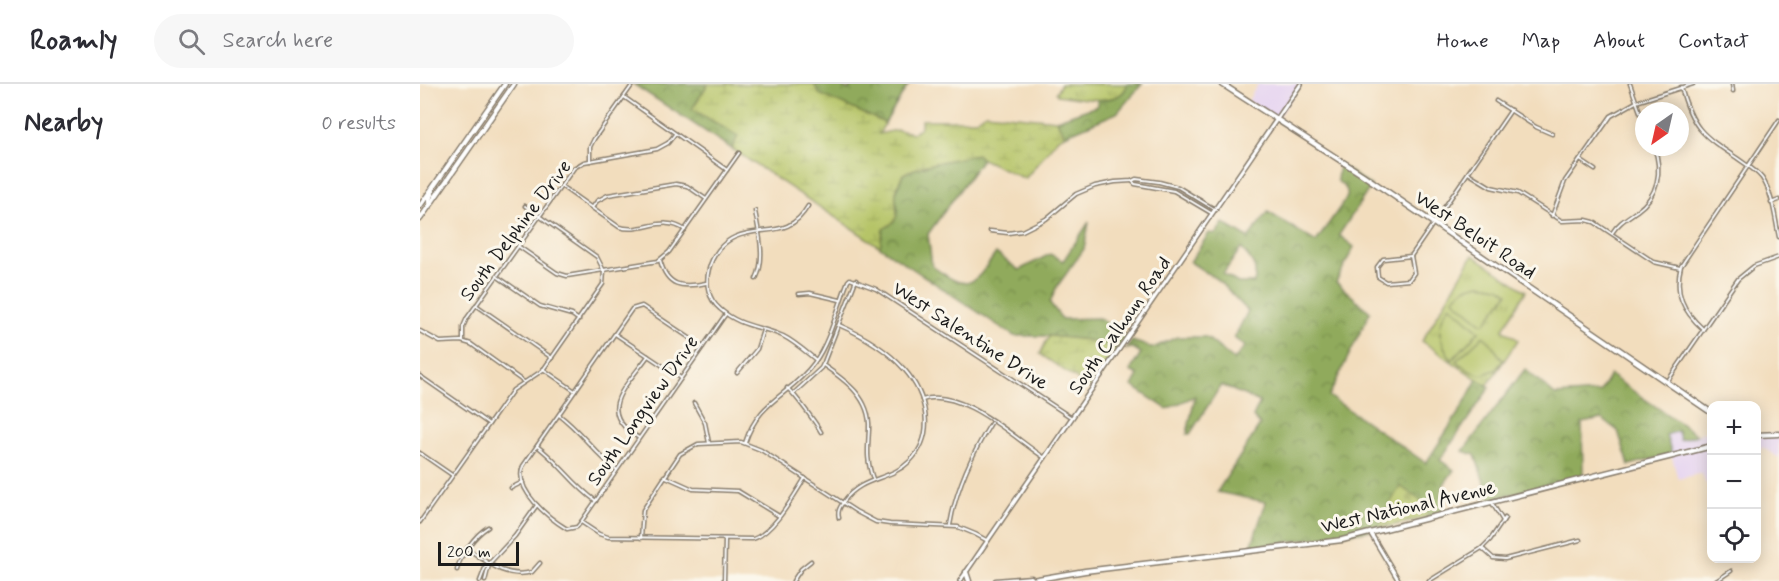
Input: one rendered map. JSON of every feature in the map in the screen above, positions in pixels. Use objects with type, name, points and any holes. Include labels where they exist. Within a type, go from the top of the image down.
[{"type":"main road","points":[[420,206],[505,84]]},
{"type":"main road","points":[[420,219],[514,84]]},
{"type":"main road","name":"West Beloit Road","points":[[1222,84],[1707,410]]},
{"type":"main road","points":[[501,90],[507,94]]},
{"type":"main road","points":[[437,195],[442,183],[439,179]]},
{"type":"main road","points":[[431,204],[429,200],[433,188]]},
{"type":"main road","points":[[1761,434],[1778,432]]},
{"type":"main road","name":"West National Avenue","points":[[996,581],[1335,541],[1371,534],[1707,447]]},
{"type":"main road","points":[[966,572],[969,581]]},
{"type":"main road","name":"West National Avenue","points":[[1026,581],[1035,578]]},
{"type":"street","points":[[590,161],[592,143],[633,84]]},
{"type":"street","name":"South Calhoun Road","points":[[960,581],[1301,84]]},
{"type":"street","points":[[1630,84],[1636,102],[1693,84]]},
{"type":"street","points":[[1732,84],[1733,91]]},
{"type":"street","points":[[1681,87],[1688,110],[1700,131],[1748,165],[1762,179],[1771,203],[1779,237]]},
{"type":"street","points":[[624,97],[727,170]]},
{"type":"street","points":[[1496,100],[1536,127],[1552,134]]},
{"type":"street","points":[[1553,218],[1563,186],[1611,116],[1635,103]]},
{"type":"street","points":[[1411,256],[1383,259],[1377,267],[1378,277],[1386,282],[1408,280],[1414,273],[1411,256],[1511,110]]},
{"type":"street","points":[[1703,329],[1691,318],[1683,306],[1678,289],[1680,268],[1779,120]]},
{"type":"street","name":"South Delphine Drive","points":[[463,341],[465,322],[574,168],[580,163],[657,149],[668,143],[675,134]]},
{"type":"street","points":[[518,246],[564,276],[660,260],[669,252],[739,153]]},
{"type":"street","points":[[1612,233],[1619,224],[1646,203],[1654,190],[1659,171],[1656,156]]},
{"type":"street","points":[[1580,160],[1595,170]]},
{"type":"street","points":[[1468,173],[1491,187],[1518,193],[1553,218],[1565,222],[1590,220],[1654,262],[1680,268]]},
{"type":"street","points":[[990,231],[1008,233],[1022,231],[1046,219],[1076,194],[1095,186],[1136,179],[1178,187],[1216,210]]},
{"type":"street","points":[[1132,181],[1136,184],[1176,192],[1213,214]]},
{"type":"street","points":[[1154,186],[1155,181]]},
{"type":"street","points":[[592,208],[597,201],[608,195],[676,184],[689,187],[706,199]]},
{"type":"street","points":[[561,186],[624,228],[668,223],[677,224],[685,230]]},
{"type":"street","points":[[1176,192],[1178,187]]},
{"type":"street","points":[[1771,203],[1779,200]]},
{"type":"street","points":[[420,522],[513,390],[534,378],[543,369],[602,287],[604,271],[597,257],[525,206]]},
{"type":"street","points":[[808,206],[799,219],[791,225],[736,236],[724,244],[711,264],[706,283],[712,301],[726,314],[745,325],[785,337],[816,360]]},
{"type":"street","points":[[755,211],[762,263],[756,279]]},
{"type":"street","points":[[1667,382],[1743,274],[1760,263],[1779,257]]},
{"type":"street","points":[[660,260],[665,274],[676,284],[687,286],[706,283]]},
{"type":"street","points":[[497,276],[540,306],[572,315],[579,320]]},
{"type":"street","points":[[745,443],[756,418],[767,405],[806,372],[816,360],[848,281],[854,280],[823,364],[794,393]]},
{"type":"street","name":"West Salentine Drive","points":[[854,280],[876,289],[1073,418]]},
{"type":"street","points":[[799,294],[810,293],[840,300]]},
{"type":"street","points":[[476,305],[552,358]]},
{"type":"street","points":[[703,347],[644,308],[637,306],[632,309],[522,469],[523,482],[537,505],[567,529],[575,529],[581,522],[602,536],[753,539],[764,533],[779,516],[805,477]]},
{"type":"street","name":"South Longview Drive","points":[[581,522],[726,314]]},
{"type":"street","points":[[839,325],[867,340],[894,359],[912,379],[922,400],[926,420],[926,430],[920,447],[909,463],[860,486],[843,502],[838,513],[839,518]]},
{"type":"street","points":[[736,373],[757,349],[764,330]]},
{"type":"street","points":[[420,331],[440,342],[463,341],[474,345],[524,382]]},
{"type":"street","points":[[615,334],[681,378]]},
{"type":"street","points":[[639,438],[620,424],[616,407],[620,397],[648,356]]},
{"type":"street","points":[[823,364],[855,390],[867,408],[869,429],[867,457],[873,479]]},
{"type":"street","points":[[543,369],[575,392]]},
{"type":"street","points":[[420,376],[489,424]]},
{"type":"street","points":[[787,388],[794,393],[821,432]]},
{"type":"street","points":[[922,400],[934,397],[950,399],[969,406],[1045,458]]},
{"type":"street","points":[[694,403],[705,423],[709,443]]},
{"type":"street","points":[[559,415],[577,429],[602,458],[617,470]]},
{"type":"street","points":[[950,525],[956,495],[992,422]]},
{"type":"street","points":[[641,538],[643,510],[680,453],[698,444],[745,443],[761,450],[868,518],[883,524],[950,525],[967,530],[988,542]]},
{"type":"street","points":[[537,446],[553,459],[577,487],[596,501]]},
{"type":"street","points":[[420,453],[453,475]]},
{"type":"street","points":[[664,476],[693,489],[738,491],[779,516]]},
{"type":"street","points":[[511,488],[523,482]]},
{"type":"street","points":[[1429,581],[1482,549],[1504,519],[1492,503]]},
{"type":"street","points":[[480,581],[485,568],[521,529],[537,505]]},
{"type":"street","points":[[457,570],[460,560],[480,533],[488,527]]},
{"type":"street","points":[[1371,534],[1399,581]]},
{"type":"street","points":[[724,540],[724,581]]},
{"type":"street","points":[[1482,549],[1493,558],[1505,560],[1580,540]]},
{"type":"street","points":[[468,549],[505,572],[520,574],[532,572],[540,563]]},
{"type":"street","points":[[793,581],[801,569],[811,561]]},
{"type":"street","points":[[486,581],[489,564]]},
{"type":"street","points":[[1716,581],[1731,571]]},
{"type":"street","points":[[1435,577],[1438,581]]},
{"type":"shaded area","points":[[1258,84],[1301,84],[1277,119],[1248,101]]},
{"type":"shaded area","points":[[1678,431],[1681,440],[1707,431],[1707,484],[1702,473],[1678,479],[1666,435]]},
{"type":"shaded area","points":[[1779,434],[1779,458],[1762,447],[1761,449],[1761,435]]},
{"type":"green space","points":[[633,84],[708,84],[693,109],[739,137],[732,149]]},
{"type":"green space","points":[[708,84],[814,84],[819,94],[885,123],[879,134],[897,130],[913,133],[921,128],[921,120],[976,120],[986,113],[1056,120],[1065,135],[1058,138],[1025,179],[982,159],[977,154],[930,164],[903,174],[896,192],[896,217],[890,225],[883,229],[880,247],[732,149],[738,136],[692,109]]},
{"type":"green space","points":[[814,84],[838,84],[848,90],[853,84],[909,84],[885,123],[819,94]]},
{"type":"green space","points":[[1061,84],[1127,84],[1124,92],[1117,97],[1097,100],[1057,95],[1056,92]]},
{"type":"green space","points":[[1127,84],[1142,84],[1117,113],[1065,135],[1056,120],[1097,106],[1097,100],[1120,95],[1126,89]]},
{"type":"green space","points":[[977,154],[982,159],[928,234],[932,266],[962,283],[975,279],[996,253],[1019,270],[1050,254],[1063,261],[1089,222],[1084,249],[1056,288],[1050,303],[1062,319],[1099,318],[1126,336],[1117,348],[1087,340],[1049,336],[1014,336],[880,247],[883,229],[898,210],[895,196],[903,174],[930,164]]},
{"type":"green space","points":[[1339,164],[1371,186],[1339,235],[1354,247],[1336,282],[1370,312],[1329,396],[1426,463],[1461,409],[1477,379],[1490,387],[1440,460],[1454,470],[1442,487],[1442,514],[1429,517],[1383,516],[1379,529],[1251,547],[1266,502],[1217,492],[1260,425],[1253,417],[1260,402],[1221,385],[1190,434],[1187,434],[1195,396],[1167,409],[1132,386],[1138,375],[1130,371],[1141,353],[1133,348],[1126,349],[1132,341],[1153,348],[1177,337],[1206,337],[1234,360],[1245,346],[1234,338],[1248,311],[1218,280],[1190,262],[1209,233],[1216,234],[1223,223],[1248,238],[1268,212],[1316,242],[1347,197],[1346,189],[1337,180]],"holes":[[[1241,248],[1255,268],[1254,283],[1238,283],[1223,274]]]},
{"type":"green space","points":[[1473,255],[1526,291],[1503,329],[1518,340],[1487,386],[1422,341]]},
{"type":"green space","points":[[1480,284],[1499,287],[1508,293],[1485,323],[1453,299],[1465,288]]},
{"type":"green space","points":[[1450,305],[1479,331],[1452,360],[1441,339],[1440,332],[1442,319]]},
{"type":"green space","points":[[1049,336],[1087,340],[1117,348],[1090,388],[1040,354]]},
{"type":"green space","points":[[1483,336],[1503,361],[1495,370],[1481,375],[1470,371],[1456,361]]},
{"type":"green space","points":[[1525,369],[1555,395],[1600,392],[1610,375],[1697,435],[1680,440],[1678,431],[1666,435],[1672,454],[1629,465],[1618,431],[1602,419],[1582,423],[1583,475],[1490,500],[1475,455],[1463,451]]},
{"type":"green space","points":[[1400,486],[1421,501],[1429,517],[1379,529],[1383,516]]}]
